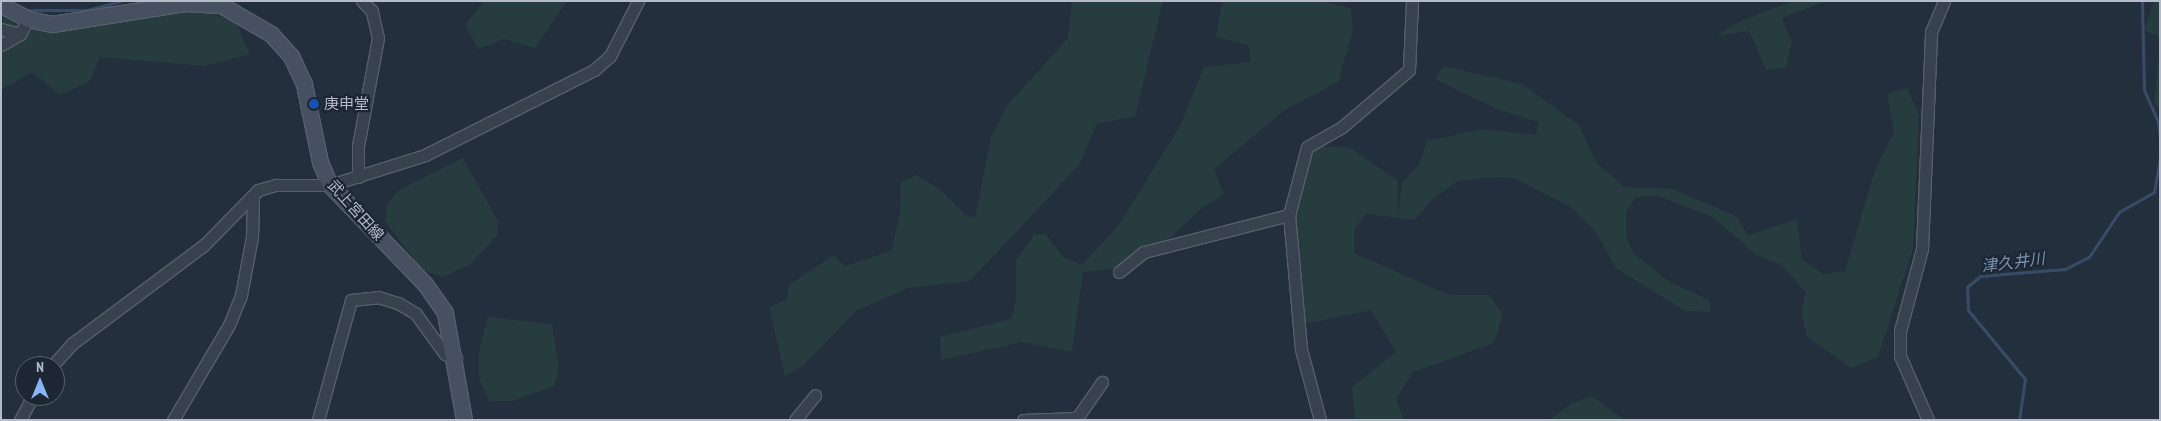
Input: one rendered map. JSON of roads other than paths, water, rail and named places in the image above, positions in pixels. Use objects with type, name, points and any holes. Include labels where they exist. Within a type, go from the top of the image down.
[{"type":"main road","name":"武上宮田線","points":[[1,5],[28,19],[52,24],[184,3],[222,3],[255,22],[291,56],[304,84],[320,162],[330,185],[438,299],[450,327],[464,420]]},
{"type":"street","points":[[61,356],[73,343],[204,245],[258,190],[276,185],[330,185],[426,155],[594,70],[610,56],[638,1]]},
{"type":"street","points":[[1320,420],[1301,349],[1289,215],[1307,148],[1342,127],[1409,70],[1412,1]]},
{"type":"street","points":[[1928,420],[1900,356],[1900,331],[1922,249],[1931,32],[1944,1]]},
{"type":"street","points":[[358,177],[358,146],[378,38],[367,3]]},
{"type":"street","points":[[1,45],[20,34],[28,19]]},
{"type":"street","points":[[1,29],[20,34]]},
{"type":"street","points":[[173,420],[229,325],[241,295],[252,237],[254,196]]},
{"type":"street","points":[[1119,272],[1144,252],[1289,215]]},
{"type":"street","points":[[318,420],[351,300],[378,297],[398,303],[416,314],[445,354],[456,358]]},
{"type":"street","points":[[1023,420],[1077,418],[1102,382]]},
{"type":"street","points":[[796,420],[815,395]]},
{"type":"street","points":[[20,420],[28,406]]},
{"type":"waterway","points":[[28,10],[87,10],[121,1]]},
{"type":"waterway","name":"津久井川","points":[[2142,1],[2144,90],[2158,121],[2160,138]]},
{"type":"waterway","name":"津久井川","points":[[2019,420],[2025,379],[1968,310],[1967,287],[1980,276],[2065,269],[2089,257],[2119,212],[2154,192],[2160,158]]},
{"type":"place","name":"庚申堂","points":[[314,104]]}]
